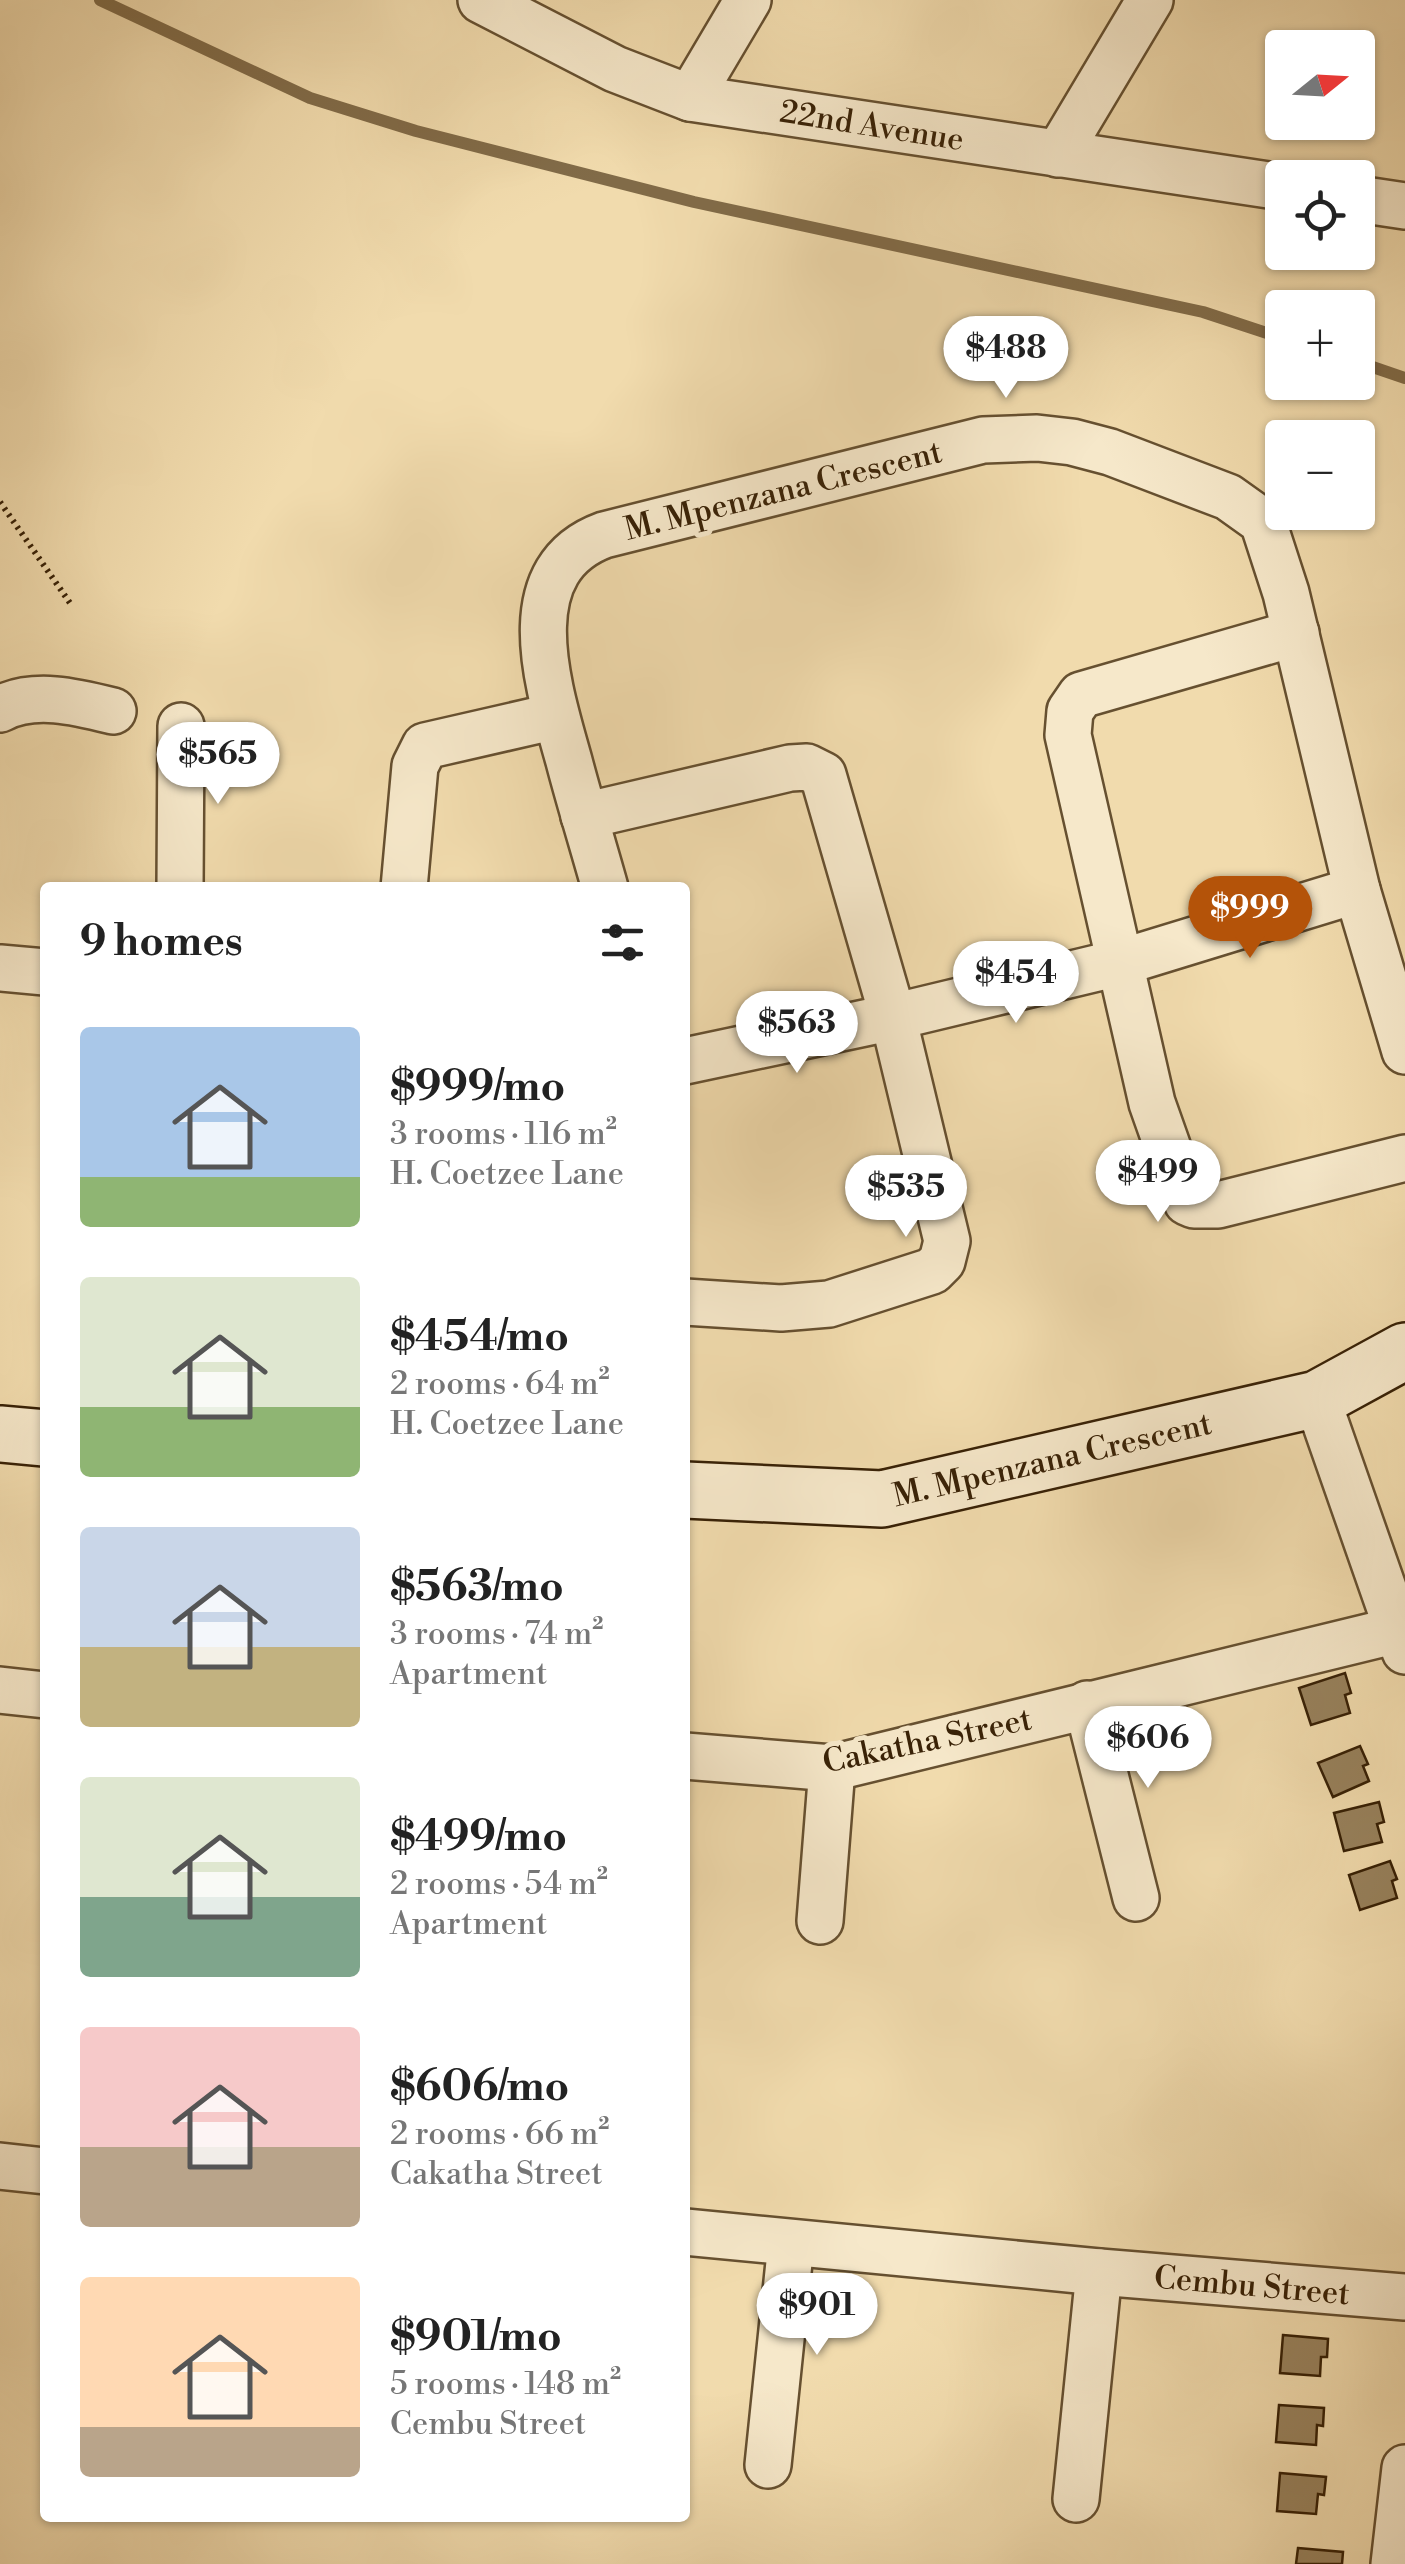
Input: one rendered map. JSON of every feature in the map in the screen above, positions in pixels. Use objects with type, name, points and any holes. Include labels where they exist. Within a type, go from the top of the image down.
[{"type":"main road","name":"M. Mpenzana Crescent","points":[[690,1490],[882,1499],[1317,1398],[1405,1351]]},
{"type":"main road","points":[[0,1434],[40,1438]]},
{"type":"street","name":"22nd Avenue","points":[[481,0],[614,69],[690,98],[1265,185]]},
{"type":"street","points":[[690,98],[748,0]]},
{"type":"street","points":[[1058,154],[1150,0]]},
{"type":"street","points":[[1375,201],[1405,206]]},
{"type":"street","name":"M. Mpenzana Crescent","points":[[604,882],[556,716],[542,637],[544,610],[574,551],[591,540],[983,440],[1037,438],[1085,445],[1228,497],[1263,522],[1296,633],[1357,890],[1405,1051]]},
{"type":"street","points":[[1296,633],[1081,695],[1070,711],[1068,735],[1152,1104],[1187,1202],[1194,1206],[1218,1205],[1405,1158]]},
{"type":"street","points":[[0,709],[12,702],[44,699],[113,711]]},
{"type":"street","points":[[405,882],[415,766],[425,746],[556,716]]},
{"type":"street","points":[[180,882],[181,726]]},
{"type":"street","points":[[584,816],[790,768],[816,770],[823,775],[893,1017],[947,1241],[942,1260],[932,1271],[829,1304],[781,1308],[690,1302]]},
{"type":"street","points":[[690,1060],[893,1017],[1122,962],[1357,890]]},
{"type":"street","points":[[0,968],[40,972]]},
{"type":"street","points":[[1317,1398],[1403,1636]]},
{"type":"street","name":"Cakatha Street","points":[[690,1756],[832,1768],[1087,1704],[1403,1636]]},
{"type":"street","points":[[0,1690],[40,1694]]},
{"type":"street","points":[[1087,1704],[1136,1898]]},
{"type":"street","points":[[820,1921],[832,1768]]},
{"type":"street","points":[[0,2166],[40,2170]]},
{"type":"street","name":"Cembu Street","points":[[690,2233],[1405,2297]]},
{"type":"street","points":[[768,2465],[790,2243]]},
{"type":"street","points":[[1076,2499],[1099,2272]]},
{"type":"street","points":[[1394,2564],[1405,2468]]},
{"type":"path","points":[[0,502],[70,602]]},
{"type":"building","points":[[1345,1673],[1351,1693],[1345,1695],[1350,1713],[1311,1725],[1299,1688]]},
{"type":"building","points":[[1360,1746],[1368,1764],[1363,1766],[1369,1781],[1333,1797],[1318,1763]]},
{"type":"building","points":[[1379,1802],[1384,1822],[1377,1824],[1382,1842],[1344,1851],[1334,1813]]},
{"type":"building","points":[[1390,1861],[1397,1879],[1392,1881],[1397,1898],[1360,1910],[1349,1875]]},
{"type":"building","points":[[1283,2335],[1328,2339],[1327,2357],[1321,2357],[1320,2376],[1280,2373]]},
{"type":"building","points":[[1279,2405],[1324,2408],[1323,2426],[1317,2425],[1316,2445],[1276,2442]]},
{"type":"building","points":[[1280,2473],[1326,2477],[1324,2495],[1318,2494],[1316,2514],[1277,2511]]},
{"type":"building","points":[[1298,2548],[1343,2552],[1342,2564],[1296,2564]]},
{"type":"waterway","points":[[100,0],[310,98],[416,131],[694,202],[1203,312],[1265,332]]},
{"type":"waterway","points":[[1375,368],[1405,378]]}]
